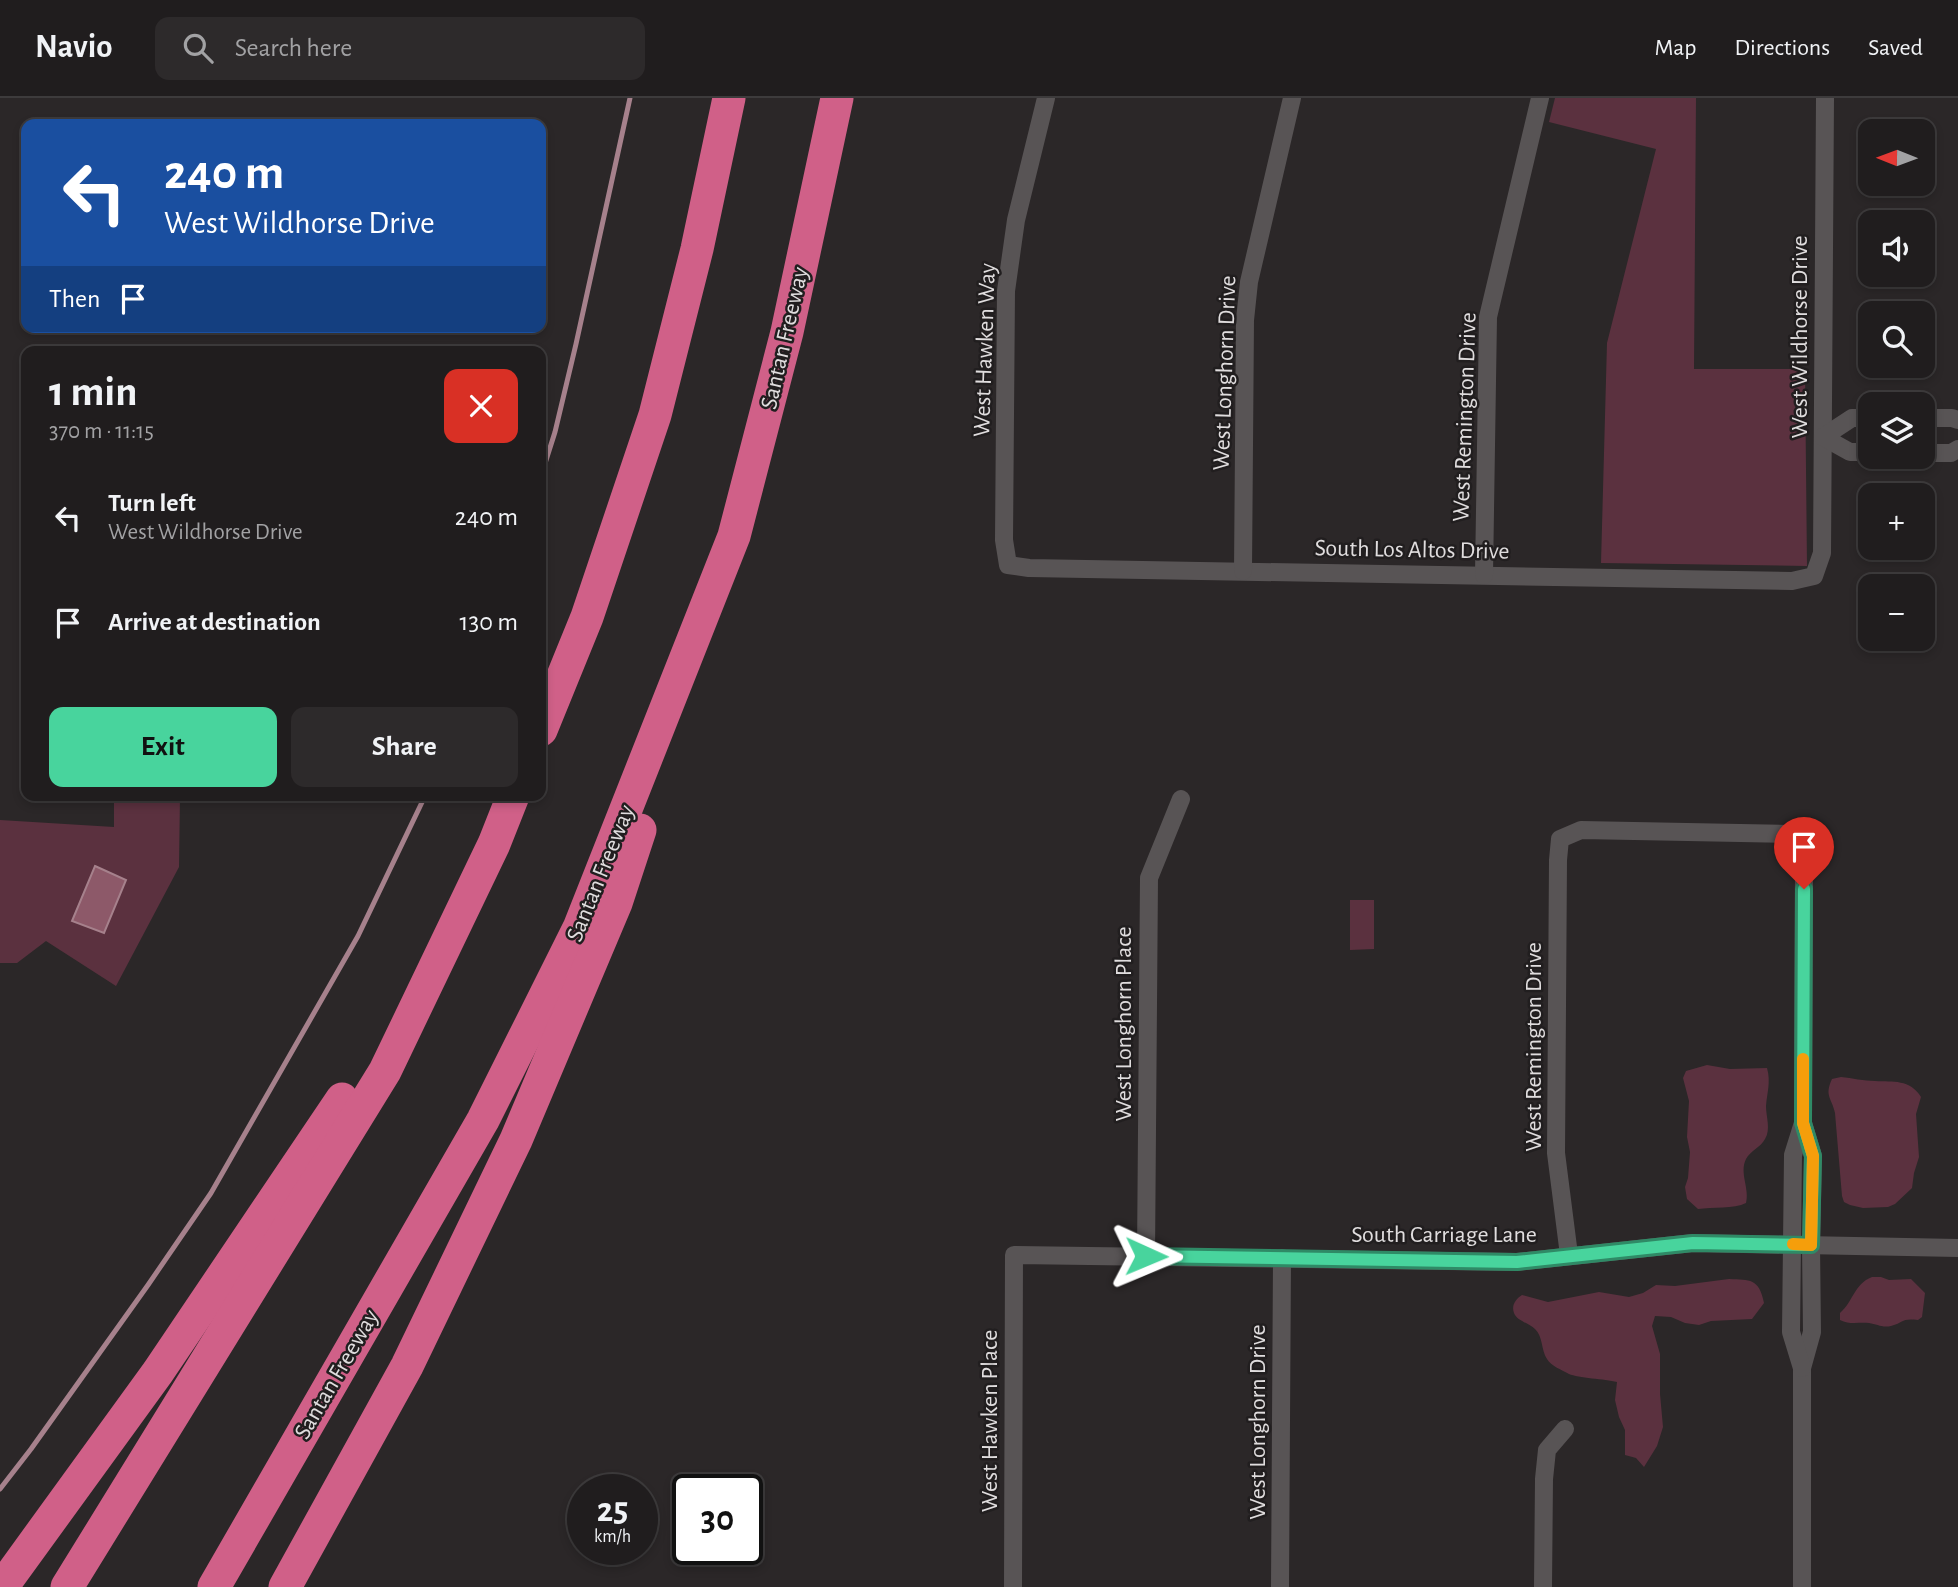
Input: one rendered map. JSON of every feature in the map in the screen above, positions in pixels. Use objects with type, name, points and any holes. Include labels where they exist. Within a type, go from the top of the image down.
[{"type":"highway","points":[[546,718],[587,617],[655,415],[696,249],[729,98]]},
{"type":"highway","name":"Santan Freeway","points":[[214,1587],[483,1121],[579,928],[734,536],[787,332],[837,98]]},
{"type":"highway","points":[[285,1587],[407,1366],[516,1140],[616,903],[734,536]]},
{"type":"highway","points":[[67,1587],[385,1071],[494,844],[511,801]]},
{"type":"highway","points":[[2,1587],[158,1372],[271,1208],[341,1101],[494,844]]},
{"type":"street","name":"West Hawken Way","points":[[1008,565],[1004,540],[1006,291],[1016,220],[1046,98]]},
{"type":"street","name":"West Longhorn Drive","points":[[1243,571],[1245,320],[1249,282],[1292,98]]},
{"type":"street","name":"West Remington Drive","points":[[1484,575],[1488,317],[1540,98]]},
{"type":"street","name":"West Wildhorse Drive","points":[[1814,576],[1822,553],[1825,98]]},
{"type":"street","points":[[1858,418],[1852,418],[1823,438],[1850,452],[1858,452]]},
{"type":"street","points":[[1935,418],[1958,420]]},
{"type":"street","points":[[1935,453],[1951,453],[1958,449]]},
{"type":"street","name":"South Los Altos Drive","points":[[1008,565],[1042,568],[1793,581],[1814,576]]},
{"type":"street","name":"West Longhorn Place","points":[[1146,1256],[1149,878],[1181,799]]},
{"type":"street","name":"West Remington Drive","points":[[1569,1255],[1556,1153],[1560,839],[1581,830],[1795,834],[1804,863],[1803,1123]]},
{"type":"street","points":[[1802,1368],[1791,1332],[1793,1155],[1803,1123]]},
{"type":"street","points":[[1802,1587],[1802,1368],[1812,1332],[1813,1156],[1803,1123]]},
{"type":"street","name":"South Carriage Lane","points":[[1014,1255],[1517,1262],[1693,1243],[1958,1248]]},
{"type":"street","name":"West Hawken Place","points":[[1013,1587],[1014,1255]]},
{"type":"street","name":"West Longhorn Drive","points":[[1280,1587],[1282,1258]]},
{"type":"street","points":[[1543,1587],[1544,1479],[1547,1450],[1565,1429]]},
{"type":"shaded area","points":[[1555,98],[1696,98],[1694,369],[1805,369],[1807,566],[1601,563],[1607,343],[1656,149],[1549,122]]},
{"type":"shaded area","points":[[114,801],[180,801],[179,867],[116,986],[46,941],[17,963],[0,963],[0,820],[114,827]]},
{"type":"shaded area","points":[[95,866],[126,880],[104,933],[72,921]]},
{"type":"shaded area","points":[[1350,900],[1374,900],[1374,949],[1350,950]]},
{"type":"shaded area","points":[[1707,1065],[1730,1069],[1767,1068],[1768,1127],[1763,1142],[1748,1156],[1744,1164],[1746,1203],[1698,1209],[1687,1199],[1685,1187],[1690,1152],[1687,1137],[1689,1101],[1683,1078],[1686,1071]]},
{"type":"shaded area","points":[[1841,1077],[1906,1084],[1921,1097],[1916,1114],[1919,1157],[1912,1188],[1888,1207],[1863,1208],[1844,1202],[1835,1113],[1829,1093],[1832,1079]]},
{"type":"shaded area","points":[[1872,1277],[1889,1280],[1911,1279],[1925,1293],[1922,1317],[1888,1326],[1840,1320],[1840,1313],[1857,1289]]},
{"type":"shaded area","points":[[1729,1279],[1748,1280],[1759,1289],[1764,1303],[1752,1319],[1711,1321],[1699,1325],[1671,1317],[1655,1316],[1652,1326],[1660,1354],[1663,1427],[1657,1446],[1644,1467],[1636,1458],[1625,1455],[1625,1430],[1615,1400],[1617,1382],[1569,1374],[1554,1366],[1545,1355],[1538,1332],[1518,1318],[1513,1310],[1515,1302],[1522,1295],[1548,1302],[1599,1292],[1629,1297],[1656,1285],[1675,1286]]},
{"type":"waterway","points":[[546,460],[576,344],[630,98]]},
{"type":"waterway","points":[[0,1489],[148,1285],[211,1193],[358,936],[423,801]]},
{"type":"slow traffic","points":[[1793,1244],[1811,1245],[1813,1156],[1803,1123],[1803,1059]]},
{"type":"route","points":[[1146,1256],[1517,1262],[1693,1243],[1811,1245],[1813,1156],[1803,1123],[1804,889]]}]
